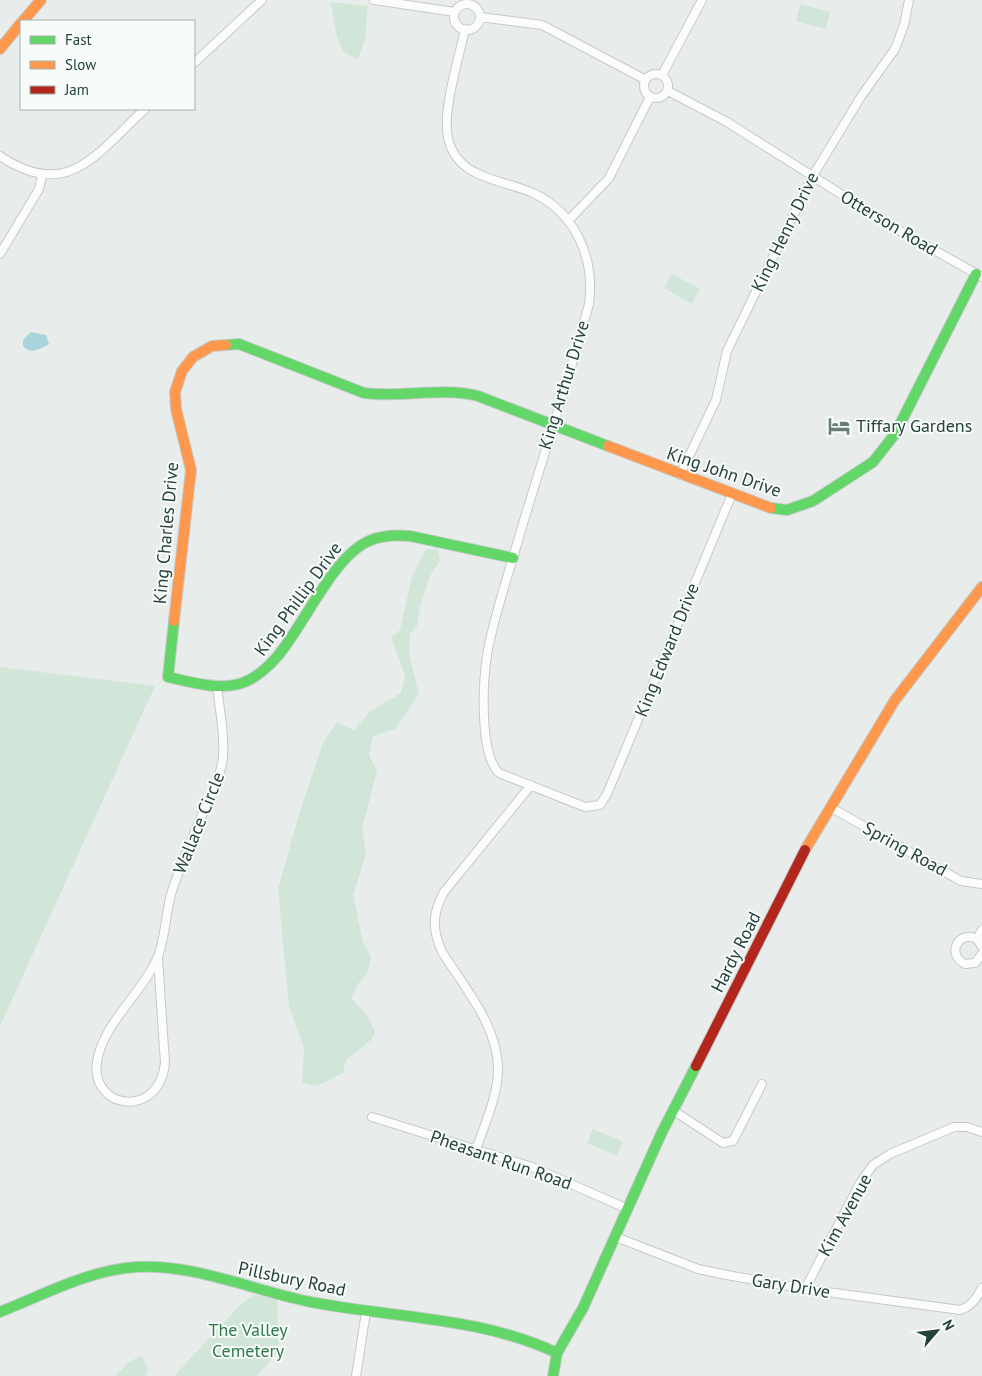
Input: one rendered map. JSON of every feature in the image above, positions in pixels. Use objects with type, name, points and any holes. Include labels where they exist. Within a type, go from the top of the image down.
[{"type":"street","points":[[24,20],[41,0]]},
{"type":"street","points":[[195,63],[262,0]]},
{"type":"street","points":[[374,0],[455,12]]},
{"type":"street","points":[[662,75],[702,0]]},
{"type":"street","name":"King Henry Drive","points":[[680,475],[716,400],[727,351],[812,177],[862,95],[895,49],[904,25],[909,0]]},
{"type":"street","points":[[468,4],[475,7],[480,17],[475,26],[465,29],[456,23],[455,12],[460,6],[468,4]]},
{"type":"street","points":[[480,17],[542,26],[646,80]]},
{"type":"street","points":[[0,48],[20,24]]},
{"type":"street","name":"King Arthur Drive","points":[[465,29],[447,118],[448,139],[455,155],[475,174],[538,196],[568,221],[584,247],[590,268],[590,290],[585,318],[513,558],[487,655],[484,698],[490,762],[499,773],[585,807],[600,805]]},
{"type":"street","points":[[653,74],[662,75],[668,82],[668,91],[662,97],[650,97],[644,90],[646,80],[653,74]]},
{"type":"street","name":"Otterson Road","points":[[668,91],[734,126],[893,227],[979,276]]},
{"type":"street","points":[[568,221],[608,178],[650,97]]},
{"type":"street","points":[[0,156],[24,169],[42,175],[66,173],[79,167],[144,110]]},
{"type":"street","points":[[0,254],[39,189],[42,175]]},
{"type":"street","name":"King John Drive","points":[[552,426],[680,475],[780,510],[800,507],[873,462],[883,452],[895,434],[979,276]]},
{"type":"street","name":"King Charles Drive","points":[[168,677],[191,470],[176,409],[175,392],[182,371],[202,351],[217,345],[239,344],[266,353],[331,382],[364,393],[386,396],[457,391],[478,396],[552,426]]},
{"type":"street","name":"King Edward Drive","points":[[600,805],[607,794],[732,494]]},
{"type":"street","name":"King Phillip Drive","points":[[168,677],[217,685],[241,684],[266,670],[280,653],[344,558],[366,541],[380,537],[400,535],[513,558]]},
{"type":"street","name":"Hardy Road","points":[[557,1353],[583,1308],[696,1063],[762,940],[797,864],[911,677],[944,640],[982,587]]},
{"type":"street","name":"Wallace Circle","points":[[158,959],[113,1026],[98,1058],[96,1072],[100,1085],[110,1096],[123,1101],[144,1098],[156,1090],[163,1077],[165,1063],[158,959],[168,903],[174,883],[221,771],[224,742],[217,685]]},
{"type":"street","points":[[476,1150],[498,1074],[495,1046],[488,1025],[442,952],[436,939],[433,918],[444,892],[531,785]]},
{"type":"street","name":"Spring Road","points":[[830,807],[961,881],[982,884]]},
{"type":"street","points":[[977,939],[982,930]]},
{"type":"street","points":[[982,947],[977,939],[969,936],[961,938],[955,947],[955,955],[962,963],[970,964],[978,961],[982,954]]},
{"type":"street","points":[[674,1111],[723,1143],[728,1143],[733,1141],[762,1084]]},
{"type":"street","name":"Pheasant Run Road","points":[[372,1117],[532,1167],[628,1209]]},
{"type":"street","name":"Kim Avenue","points":[[805,1289],[860,1183],[873,1165],[890,1154],[954,1127],[982,1132]]},
{"type":"street","name":"Gary Drive","points":[[616,1237],[698,1269],[805,1289],[953,1310],[965,1309],[982,1288]]},
{"type":"street","name":"Pillsbury Road","points":[[0,1312],[113,1271],[155,1267],[183,1271],[282,1296],[366,1312],[503,1331],[538,1342],[557,1353]]},
{"type":"street","points":[[356,1376],[366,1312]]},
{"type":"street","points":[[553,1376],[557,1353]]},
{"type":"green space","points":[[330,2],[368,6],[365,39],[358,59],[344,51],[340,44]]},
{"type":"green space","points":[[800,4],[830,12],[826,29],[796,21]]},
{"type":"green space","points":[[672,274],[700,289],[692,304],[664,288]]},
{"type":"green space","points":[[426,549],[438,550],[440,560],[430,576],[420,607],[417,626],[410,634],[409,653],[419,694],[395,729],[373,736],[369,755],[377,771],[362,829],[366,854],[353,895],[363,942],[371,957],[368,972],[358,984],[351,998],[367,1015],[375,1032],[372,1039],[346,1060],[343,1073],[317,1086],[302,1083],[304,1048],[289,1006],[278,889],[300,811],[323,743],[337,722],[354,730],[369,712],[401,693],[405,676],[391,637],[400,630],[412,576]]},
{"type":"green space","points":[[0,667],[155,686],[0,1026]]},
{"type":"green space","points":[[593,1129],[623,1142],[617,1156],[587,1143]]},
{"type":"green space","name":"The Valley Cemetery","points":[[253,1295],[277,1299],[279,1351],[257,1376],[174,1376],[241,1304]]},
{"type":"green space","points":[[142,1356],[148,1368],[146,1376],[115,1376],[130,1361]]},
{"type":"water","points":[[31,332],[46,335],[49,344],[32,351],[26,349],[23,346],[23,340]]},
{"type":"traffic: fast","points":[[771,508],[787,510],[813,501],[873,462],[895,434],[976,274]]},
{"type":"traffic: fast","points":[[226,345],[239,344],[364,393],[450,392],[478,396],[608,446]]},
{"type":"traffic: fast","points":[[174,621],[168,677],[203,685],[231,686],[250,680],[276,658],[331,576],[356,549],[369,541],[389,536],[410,536],[513,558]]},
{"type":"traffic: fast","points":[[553,1376],[557,1353],[583,1308],[662,1132],[696,1066]]},
{"type":"traffic: fast","points":[[0,1312],[66,1284],[101,1273],[136,1267],[158,1267],[201,1273],[285,1296],[337,1307],[465,1325],[527,1341],[557,1353]]},
{"type":"traffic: slow","points":[[24,20],[41,0]]},
{"type":"traffic: slow","points":[[0,49],[20,24]]},
{"type":"traffic: slow","points":[[174,621],[191,470],[176,409],[175,392],[182,371],[193,357],[212,346],[226,345]]},
{"type":"traffic: slow","points":[[608,446],[771,508]]},
{"type":"traffic: slow","points":[[805,850],[895,700],[982,587]]},
{"type":"traffic: jam","points":[[696,1066],[805,850]]},
{"type":"place","name":"Tiffary Gardens","points":[[839,426]]}]
